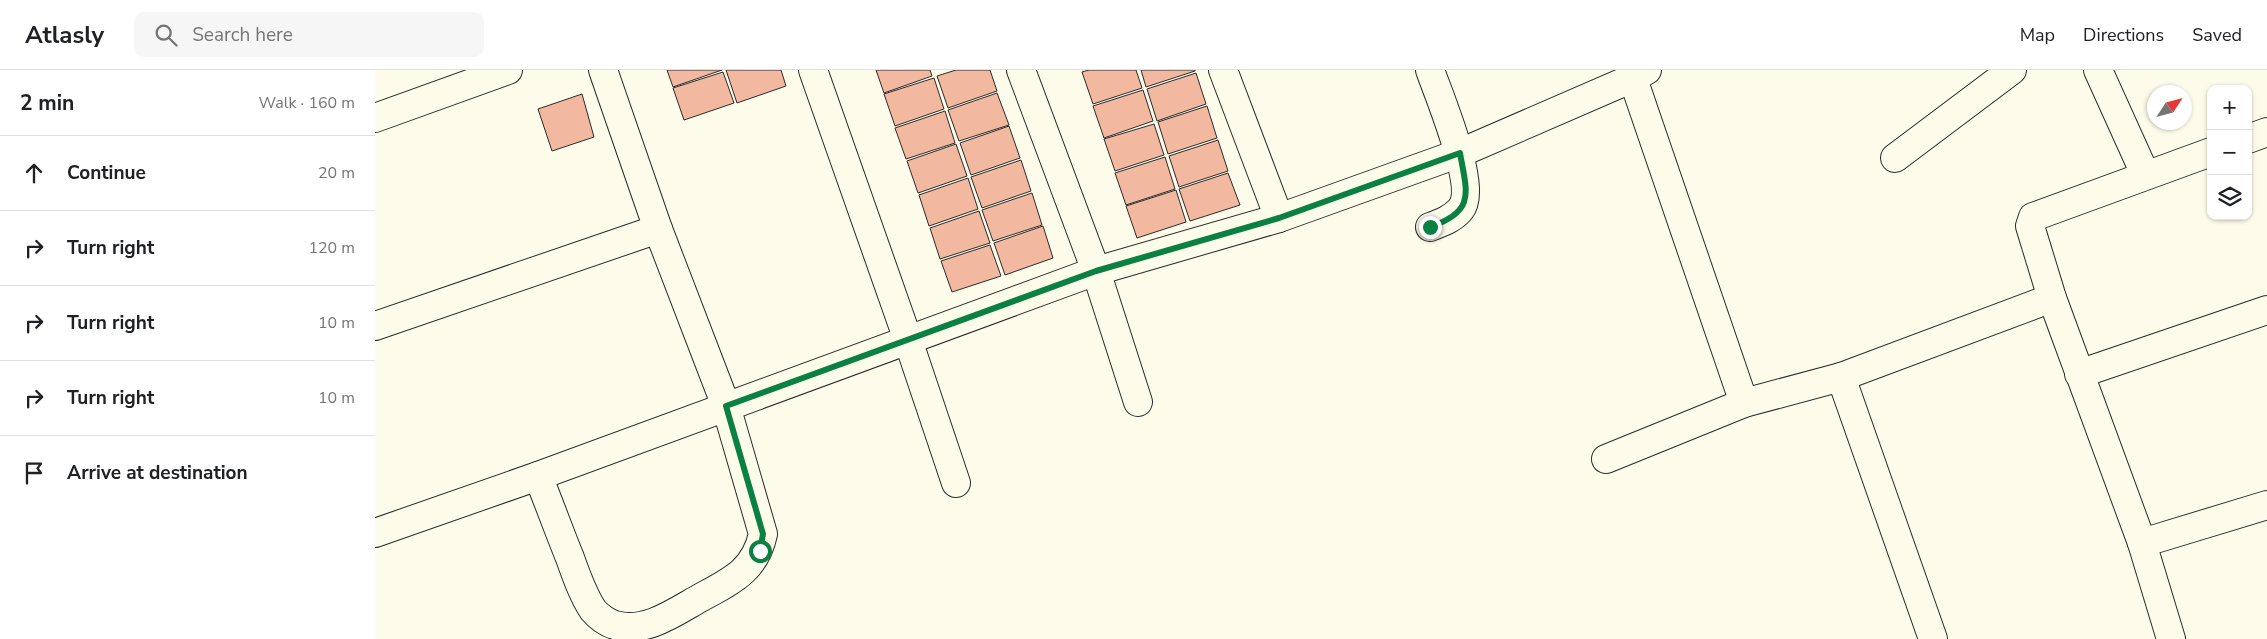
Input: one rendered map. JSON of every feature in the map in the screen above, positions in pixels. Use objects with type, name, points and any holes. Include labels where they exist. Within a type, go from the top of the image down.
[{"type":"street","points":[[375,118],[508,70]]},
{"type":"street","points":[[538,476],[578,578],[593,610],[614,625],[631,627],[648,624],[728,583],[749,566],[760,551],[763,534],[726,406],[658,229],[603,70]]},
{"type":"street","points":[[813,70],[909,340],[956,483]]},
{"type":"street","points":[[1021,70],[1096,271],[1138,402]]},
{"type":"street","points":[[1223,70],[1279,218]]},
{"type":"street","points":[[1430,70],[1460,153],[1466,199],[1461,210],[1446,222],[1430,227]]},
{"type":"street","points":[[1895,158],[2012,70]]},
{"type":"street","points":[[2099,70],[2145,174]]},
{"type":"street","points":[[375,533],[538,476],[1096,271],[1279,218],[1460,153],[1637,73],[1744,403]]},
{"type":"street","points":[[2252,138],[2267,132]]},
{"type":"street","points":[[2171,639],[2142,543],[2079,374],[2029,226],[2033,217],[2145,174],[2207,153]]},
{"type":"street","points":[[375,326],[658,229]]},
{"type":"street","points":[[1606,459],[1744,403],[1841,377],[2052,298]]},
{"type":"street","points":[[2079,374],[2267,310]]},
{"type":"street","points":[[1841,377],[1933,639]]},
{"type":"street","points":[[2142,543],[2267,505]]},
{"type":"building","points":[[667,70],[722,70],[673,87]]},
{"type":"building","points":[[726,70],[781,70],[786,86],[737,103]]},
{"type":"building","points":[[876,70],[930,70],[932,76],[884,93]]},
{"type":"building","points":[[956,70],[990,70],[997,91],[948,108],[937,76]]},
{"type":"building","points":[[1089,70],[1136,70],[1142,88],[1093,104],[1082,72]]},
{"type":"building","points":[[1141,70],[1195,70],[1195,71],[1146,87]]},
{"type":"building","points":[[723,72],[734,103],[684,120],[673,88]]},
{"type":"building","points":[[1196,73],[1206,104],[1157,121],[1147,89]]},
{"type":"building","points":[[934,78],[944,109],[895,126],[884,94]]},
{"type":"building","points":[[1143,90],[1153,121],[1104,138],[1093,106]]},
{"type":"building","points":[[997,93],[1009,125],[959,141],[948,110]]},
{"type":"building","points":[[582,94],[594,137],[552,151],[538,109]]},
{"type":"building","points":[[1207,106],[1217,138],[1168,154],[1158,122]]},
{"type":"building","points":[[945,111],[955,143],[906,159],[895,128]]},
{"type":"building","points":[[1154,124],[1164,155],[1115,171],[1104,139]]},
{"type":"building","points":[[1009,126],[1020,158],[971,175],[960,143]]},
{"type":"building","points":[[1218,140],[1228,171],[1179,187],[1169,156]]},
{"type":"building","points":[[956,144],[967,176],[918,193],[907,161]]},
{"type":"building","points":[[1165,157],[1175,189],[1126,205],[1115,173]]},
{"type":"building","points":[[1021,160],[1031,191],[982,208],[971,177]]},
{"type":"building","points":[[1228,173],[1240,205],[1190,221],[1179,189]]},
{"type":"building","points":[[968,178],[978,209],[929,226],[919,195]]},
{"type":"building","points":[[1176,190],[1186,222],[1137,238],[1126,206]]},
{"type":"building","points":[[1032,193],[1042,225],[993,241],[982,210]]},
{"type":"building","points":[[979,211],[990,243],[940,259],[930,228]]},
{"type":"building","points":[[1043,226],[1053,258],[1005,275],[994,243]]},
{"type":"building","points":[[990,245],[1001,276],[952,292],[941,261]]},
{"type":"route","points":[[760,551],[763,534],[726,406],[1096,271],[1279,218],[1460,153],[1466,199],[1461,210],[1446,222],[1430,227]]}]
